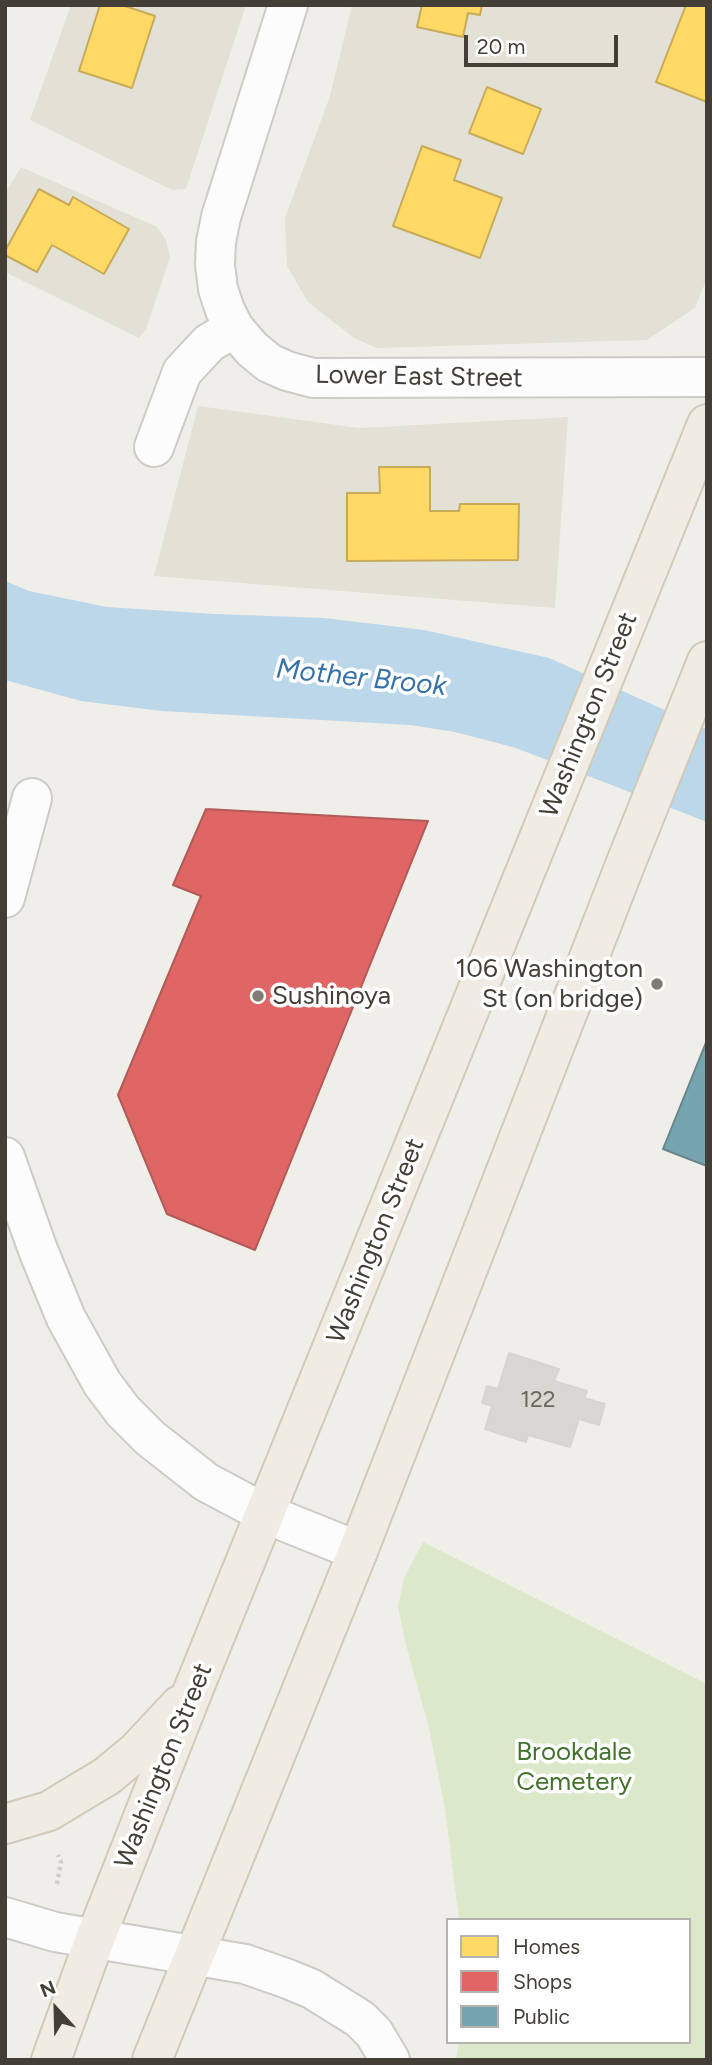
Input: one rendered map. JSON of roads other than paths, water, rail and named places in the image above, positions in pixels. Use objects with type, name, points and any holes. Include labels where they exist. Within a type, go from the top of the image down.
[{"type":"main road","name":"Washington Street","points":[[51,2060],[95,1939],[194,1688],[707,424]]},
{"type":"main road","points":[[152,2060],[358,1551],[707,661]]},
{"type":"main road","points":[[5,1824],[49,1811],[107,1776],[166,1722],[194,1688]]},
{"type":"street","name":"Lower East Street","points":[[288,5],[217,234],[215,265],[218,289],[234,328],[269,363],[313,378],[707,377]]},
{"type":"street","points":[[154,447],[182,372],[209,343],[234,328]]},
{"type":"street","points":[[5,898],[32,798]]},
{"type":"street","points":[[5,1157],[66,1318],[102,1383],[141,1429],[178,1462],[206,1482],[266,1514],[358,1551]]},
{"type":"street","points":[[5,1917],[55,1932],[245,1964],[312,1989],[360,2019],[374,2034],[390,2060]]},
{"type":"water","name":"Mother Brook","points":[[5,581],[29,591],[107,607],[324,618],[424,630],[549,658],[707,729],[707,822],[516,748],[455,732],[410,725],[162,711],[81,701],[5,680]]},
{"type":"place","name":"106 Washington St (on bridge)","points":[[657,984]]},
{"type":"place","name":"Sushinoya","points":[[258,996]]},
{"type":"park label","name":"Brookdale Cemetery","points":[[574,1767]]}]
